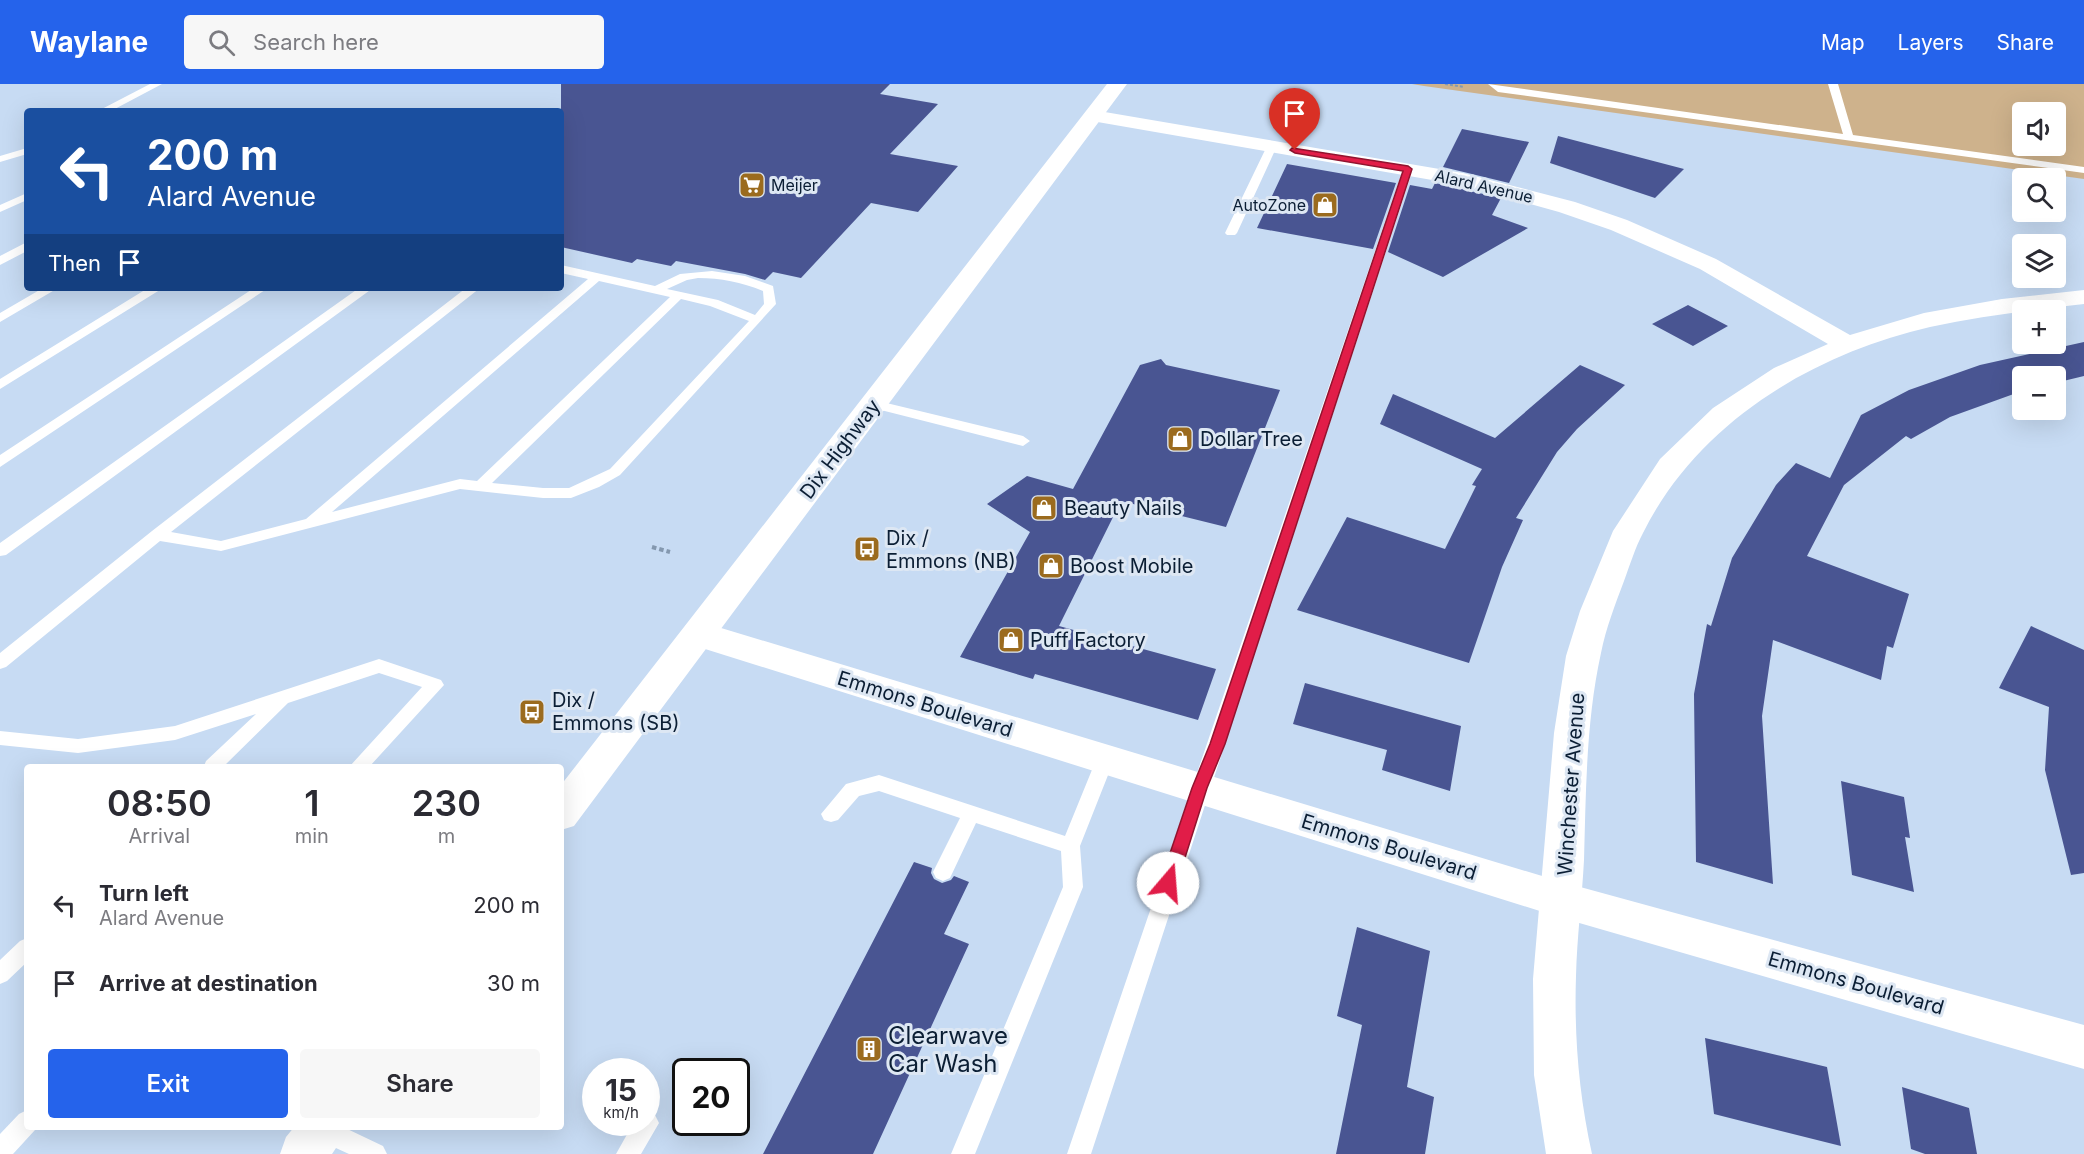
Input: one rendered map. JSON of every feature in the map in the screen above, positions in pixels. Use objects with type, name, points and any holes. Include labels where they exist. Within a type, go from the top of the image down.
[{"type":"street","name":"Dix Highway","points":[[564,810],[1118,84]]},
{"type":"street","name":"Alard Avenue","points":[[1093,116],[1408,169],[1516,191],[1619,225],[1708,264],[1846,344]]},
{"type":"street","name":"Winchester Avenue","points":[[1569,1154],[1561,1120],[1554,1054],[1554,993],[1562,900],[1570,735],[1583,654],[1608,570],[1641,506],[1681,452],[1729,407],[1785,372],[1846,344],[1944,316],[2013,304],[2084,297]]},
{"type":"street","name":"Emmons Boulevard","points":[[698,634],[1562,900],[2084,1047]]},
{"type":"lane","points":[[109,108],[157,84]]},
{"type":"lane","points":[[1493,84],[1498,89],[2084,170]]},
{"type":"lane","points":[[1833,84],[1849,138]]},
{"type":"lane","points":[[1231,233],[1272,146]]},
{"type":"lane","points":[[0,159],[24,151]]},
{"type":"lane","points":[[1079,1154],[1408,169]]},
{"type":"lane","points":[[0,210],[24,197]]},
{"type":"lane","points":[[0,261],[24,248]]},
{"type":"lane","points":[[564,269],[714,303],[757,320]]},
{"type":"lane","points":[[158,535],[221,546],[460,484],[543,493],[571,493],[594,484],[615,472],[770,304],[770,289],[748,280],[710,273],[689,275],[669,282],[657,290]]},
{"type":"lane","points":[[310,523],[597,277]]},
{"type":"lane","points":[[0,318],[47,291]]},
{"type":"lane","points":[[0,385],[152,291]]},
{"type":"lane","points":[[0,462],[257,291]]},
{"type":"lane","points":[[0,551],[363,291]]},
{"type":"lane","points":[[0,662],[158,535],[470,291]]},
{"type":"lane","points":[[480,486],[679,296]]},
{"type":"lane","points":[[874,404],[1023,441]]},
{"type":"lane","points":[[0,738],[78,746],[175,733],[379,666],[435,685],[361,764]]},
{"type":"lane","points":[[215,764],[285,697]]},
{"type":"lane","points":[[963,1154],[1072,887],[1070,846],[1105,760]]},
{"type":"lane","points":[[831,814],[853,790],[879,783],[1070,846]]},
{"type":"lane","points":[[943,872],[971,814]]},
{"type":"lane","points":[[0,974],[24,951]]},
{"type":"lane","points":[[0,1151],[24,1125]]},
{"type":"lane","points":[[628,1154],[638,1136]]},
{"type":"lane","points":[[316,1137],[375,1154]]},
{"type":"path","points":[[1445,84],[1468,87],[1468,84]]},
{"type":"path","points":[[652,547],[670,552]]},
{"type":"shaded area","points":[[1412,84],[2084,84],[2084,179],[2066,176],[2066,168],[2012,169]]},
{"type":"building","name":"Meijer","points":[[561,84],[890,84],[880,94],[938,104],[890,154],[958,166],[918,212],[871,203],[801,278],[773,272],[765,280],[676,261],[671,266],[637,259],[632,263],[564,248],[564,108],[561,108]]},
{"type":"building","points":[[1462,129],[1529,142],[1509,183],[1443,167]]},
{"type":"building","points":[[1558,136],[1684,169],[1655,198],[1550,163]]},
{"type":"building","name":"AutoZone","points":[[1287,164],[1396,183],[1373,249],[1257,228]]},
{"type":"building","points":[[1435,183],[1501,198],[1492,215],[1528,228],[1443,277],[1388,252],[1410,185],[1432,189]]},
{"type":"building","points":[[1688,305],[1728,326],[1693,346],[1652,324]]},
{"type":"building","points":[[2084,342],[2084,376],[2066,380],[2066,366],[2012,366],[2012,395],[1950,417],[1911,439],[1906,436],[1844,485],[1807,556],[1909,594],[1893,648],[1887,646],[1881,680],[1773,640],[1762,716],[1773,884],[1696,862],[1694,694],[1707,624],[1711,626],[1732,558],[1776,485],[1796,463],[1830,478],[1861,415],[1909,390],[1980,365],[2030,354],[2066,354],[2066,346]]},
{"type":"building","points":[[1161,359],[1166,365],[1280,390],[1226,527],[1121,501],[1059,626],[1216,669],[1198,720],[1035,674],[1033,679],[960,657],[1030,532],[987,504],[1027,476],[1073,489],[1140,365]]},
{"type":"building","points":[[1580,365],[1625,385],[1577,429],[1557,452],[1516,518],[1523,520],[1502,567],[1469,663],[1297,610],[1347,517],[1445,549],[1476,486],[1472,485],[1482,469],[1380,424],[1393,394],[1495,438]]},
{"type":"building","points":[[2031,626],[2084,650],[2084,873],[2071,875],[2045,770],[2049,707],[1999,688]]},
{"type":"building","points":[[1305,683],[1461,726],[1450,791],[1382,770],[1387,750],[1293,724]]},
{"type":"building","points":[[1841,781],[1904,797],[1910,838],[1905,837],[1914,892],[1852,875]]},
{"type":"building","name":"Clearwave Car Wash","points":[[914,862],[932,868],[931,873],[934,879],[942,883],[951,880],[954,876],[969,882],[944,934],[969,944],[873,1154],[763,1154]]},
{"type":"building","points":[[1357,927],[1430,951],[1407,1087],[1434,1097],[1425,1154],[1336,1154],[1362,1025],[1337,1016]]},
{"type":"building","points":[[1705,1038],[1827,1067],[1841,1146],[1714,1114]]},
{"type":"building","points":[[1902,1087],[1969,1108],[1977,1154],[1925,1154],[1911,1149]]},
{"type":"place","name":"Meijer","points":[[752,185]]},
{"type":"place","name":"AutoZone","points":[[1325,205]]},
{"type":"place","name":"Dollar Tree","points":[[1180,439]]},
{"type":"place","name":"Beauty Nails","points":[[1044,508]]},
{"type":"place","name":"Dix / Emmons (NB)","points":[[867,549]]},
{"type":"place","name":"Boost Mobile","points":[[1051,566]]},
{"type":"place","name":"Puff Factory","points":[[1011,640]]},
{"type":"place","name":"Dix / Emmons (SB)","points":[[532,712]]},
{"type":"place","name":"Clearwave Car Wash","points":[[869,1049]]},
{"type":"route","points":[[1168,883],[1217,744],[1408,169],[1295,150]]}]
